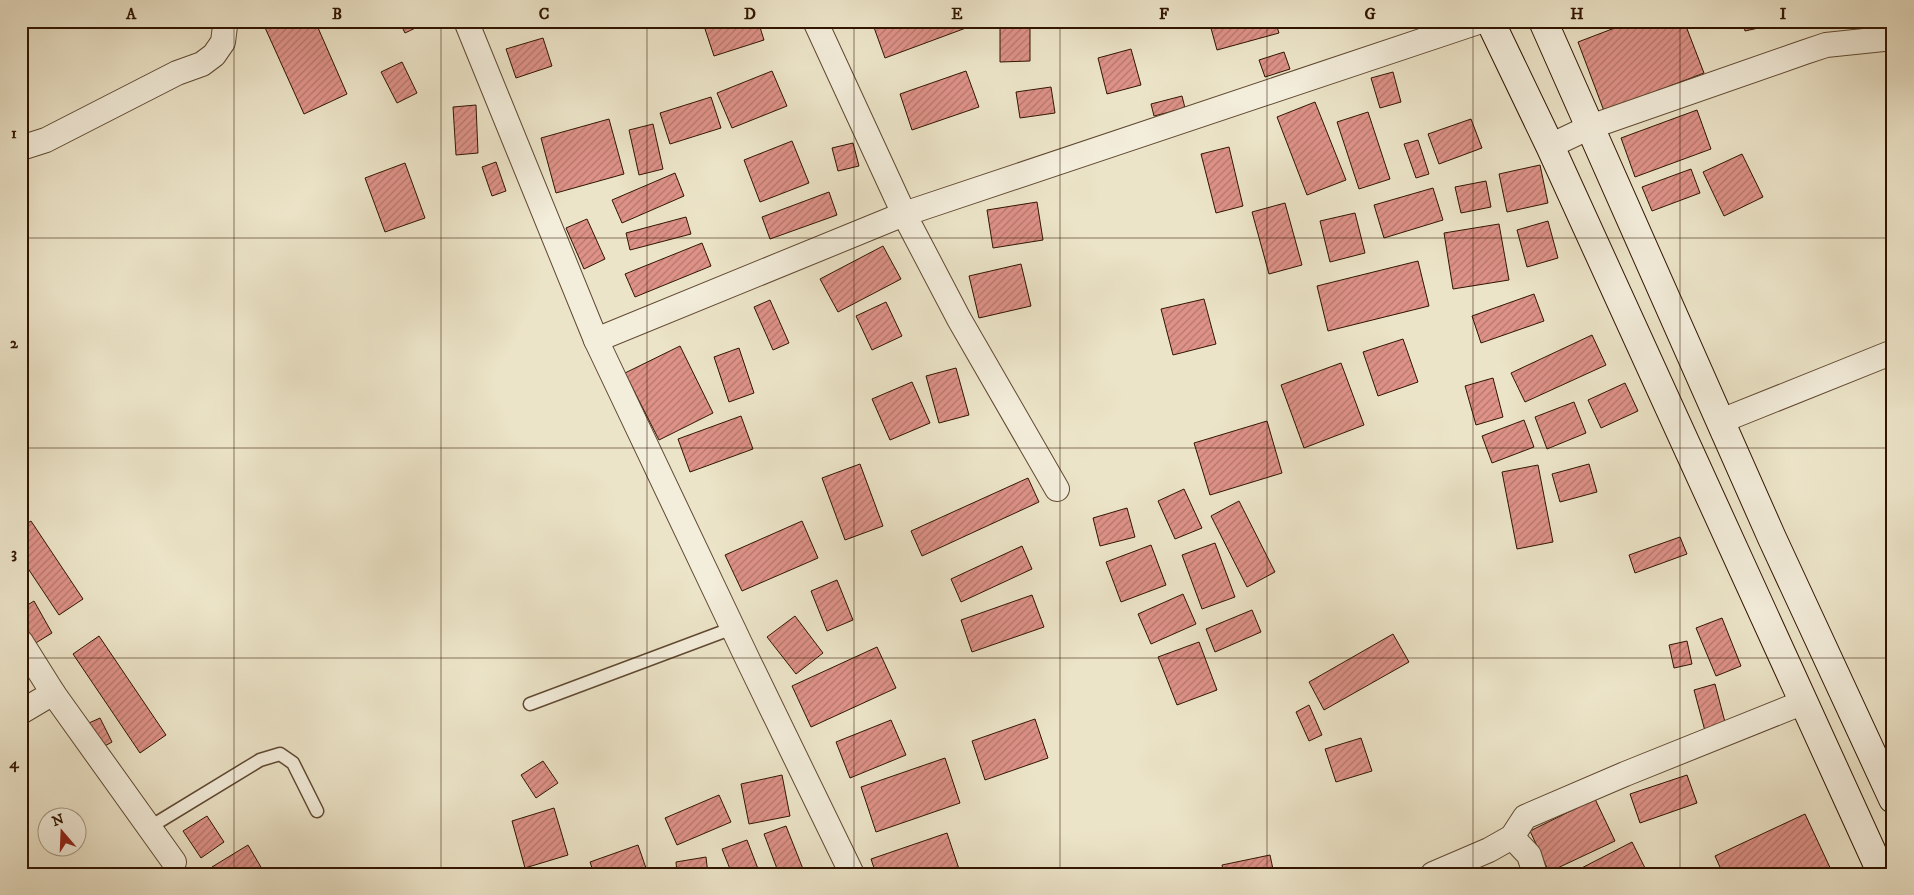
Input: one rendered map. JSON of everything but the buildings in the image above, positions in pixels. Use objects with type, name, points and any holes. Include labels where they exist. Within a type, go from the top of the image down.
[{"type":"street","points":[[21,148],[46,140],[177,73],[202,64],[224,42],[224,21]]},
{"type":"street","points":[[466,21],[596,340],[852,874]]},
{"type":"street","points":[[815,21],[904,214],[959,319],[1057,489]]},
{"type":"street","points":[[596,340],[904,214],[1481,21]]},
{"type":"street","points":[[1490,21],[1550,146],[1882,874]]},
{"type":"street","points":[[1543,21],[1772,538],[1893,799]]},
{"type":"street","points":[[1550,146],[1590,127],[1806,52],[1826,46],[1893,38]]},
{"type":"street","points":[[1721,421],[1893,352]]},
{"type":"street","points":[[21,642],[53,693],[174,862]]},
{"type":"street","points":[[21,712],[53,693]]},
{"type":"street","points":[[1433,874],[1489,850],[1512,837],[1526,818],[1625,774],[1804,702]]},
{"type":"street","points":[[1512,837],[1529,855],[1535,874]]},
{"type":"lane","points":[[530,704],[733,628]]},
{"type":"lane","points":[[150,827],[260,760],[280,754],[293,763],[317,811]]}]
